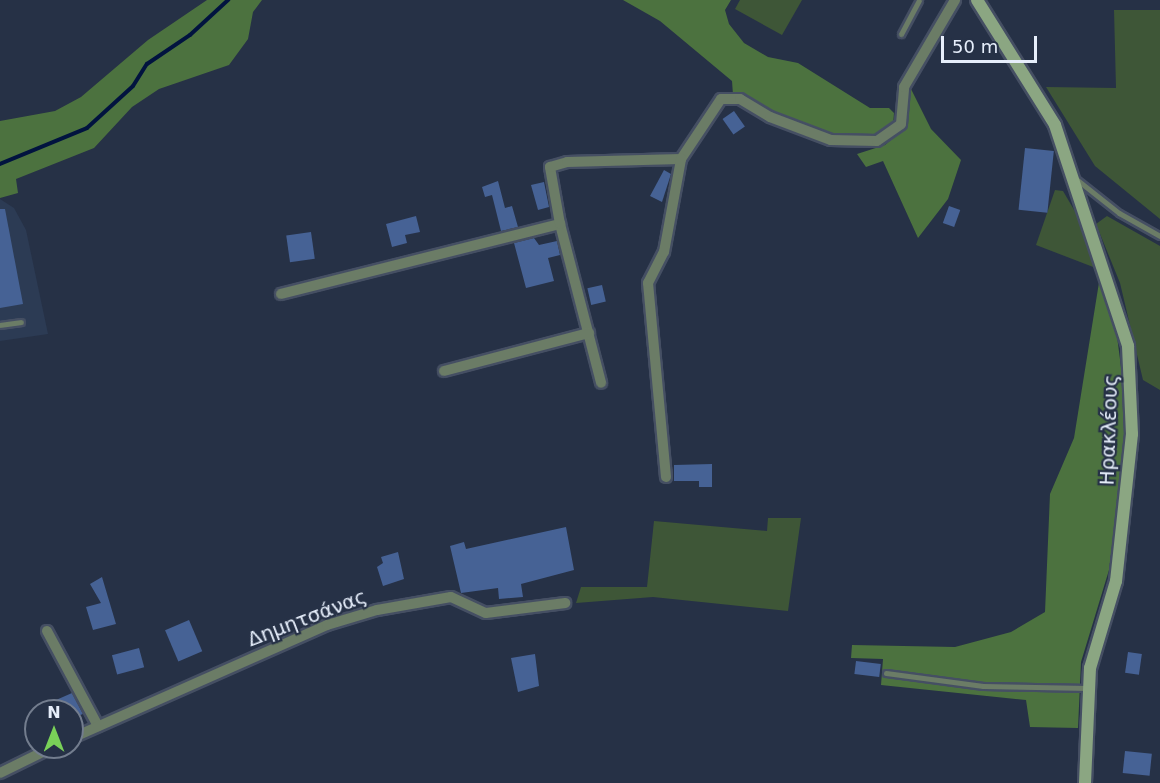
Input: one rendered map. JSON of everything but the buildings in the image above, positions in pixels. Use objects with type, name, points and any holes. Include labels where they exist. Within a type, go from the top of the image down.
[{"type":"street","points":[[666,477],[648,283],[664,252],[681,159],[712,107],[727,98],[741,99],[788,125],[842,142],[869,143],[889,135],[902,121],[904,87],[955,0]]},
{"type":"street","name":"Ηρακλέους","points":[[977,0],[984,17],[1055,125],[1122,318],[1133,404],[1118,573],[1091,657],[1085,783]]},
{"type":"street","points":[[601,383],[548,175],[555,164],[681,159]]},
{"type":"street","points":[[281,294],[560,224]]},
{"type":"street","points":[[444,370],[589,333]]},
{"type":"street","name":"Δημητσάνας","points":[[84,732],[327,625],[377,610],[451,597],[486,613],[565,603]]},
{"type":"street","points":[[47,631],[98,726]]},
{"type":"street","points":[[0,772],[28,759]]},
{"type":"lane","points":[[901,34],[919,0]]},
{"type":"lane","points":[[1072,176],[1119,213],[1160,236]]},
{"type":"lane","points":[[0,325],[21,322]]},
{"type":"lane","points":[[886,673],[983,686],[1089,688]]},
{"type":"shaded area","points":[[0,199],[14,208],[26,230],[48,334],[0,341]]},
{"type":"green space","points":[[207,0],[262,0],[253,12],[248,39],[229,65],[159,89],[132,107],[94,148],[16,179],[18,193],[0,198],[0,121],[55,111],[81,97],[148,40]]},
{"type":"green space","points":[[623,0],[731,0],[725,10],[729,24],[744,43],[768,57],[798,63],[870,108],[889,108],[894,113],[893,126],[876,139],[853,141],[788,123],[733,95],[732,81],[660,21]]},
{"type":"green space","points":[[740,0],[802,0],[782,35],[735,9]]},
{"type":"green space","points":[[1114,10],[1160,10],[1160,219],[1095,166],[1046,87],[1116,88]]},
{"type":"green space","points":[[911,89],[931,129],[961,160],[948,199],[918,238],[883,161],[866,167],[857,154],[885,145],[901,131]]},
{"type":"green space","points":[[1055,190],[1063,191],[1083,225],[1101,270],[1036,245]]},
{"type":"green space","points":[[1107,216],[1160,246],[1160,390],[1143,380],[1120,283],[1096,224]]},
{"type":"green space","points":[[1101,270],[1114,313],[1128,421],[1109,570],[1081,662],[1078,728],[1030,727],[1026,700],[881,685],[883,659],[851,658],[852,645],[955,647],[1011,632],[1045,612],[1050,494],[1074,438]]},
{"type":"green space","points":[[768,518],[801,518],[788,611],[653,597],[576,603],[581,587],[647,587],[654,521],[767,531]]},
{"type":"waterway","points":[[0,164],[87,128],[133,86],[147,64],[190,35],[228,0]]}]
